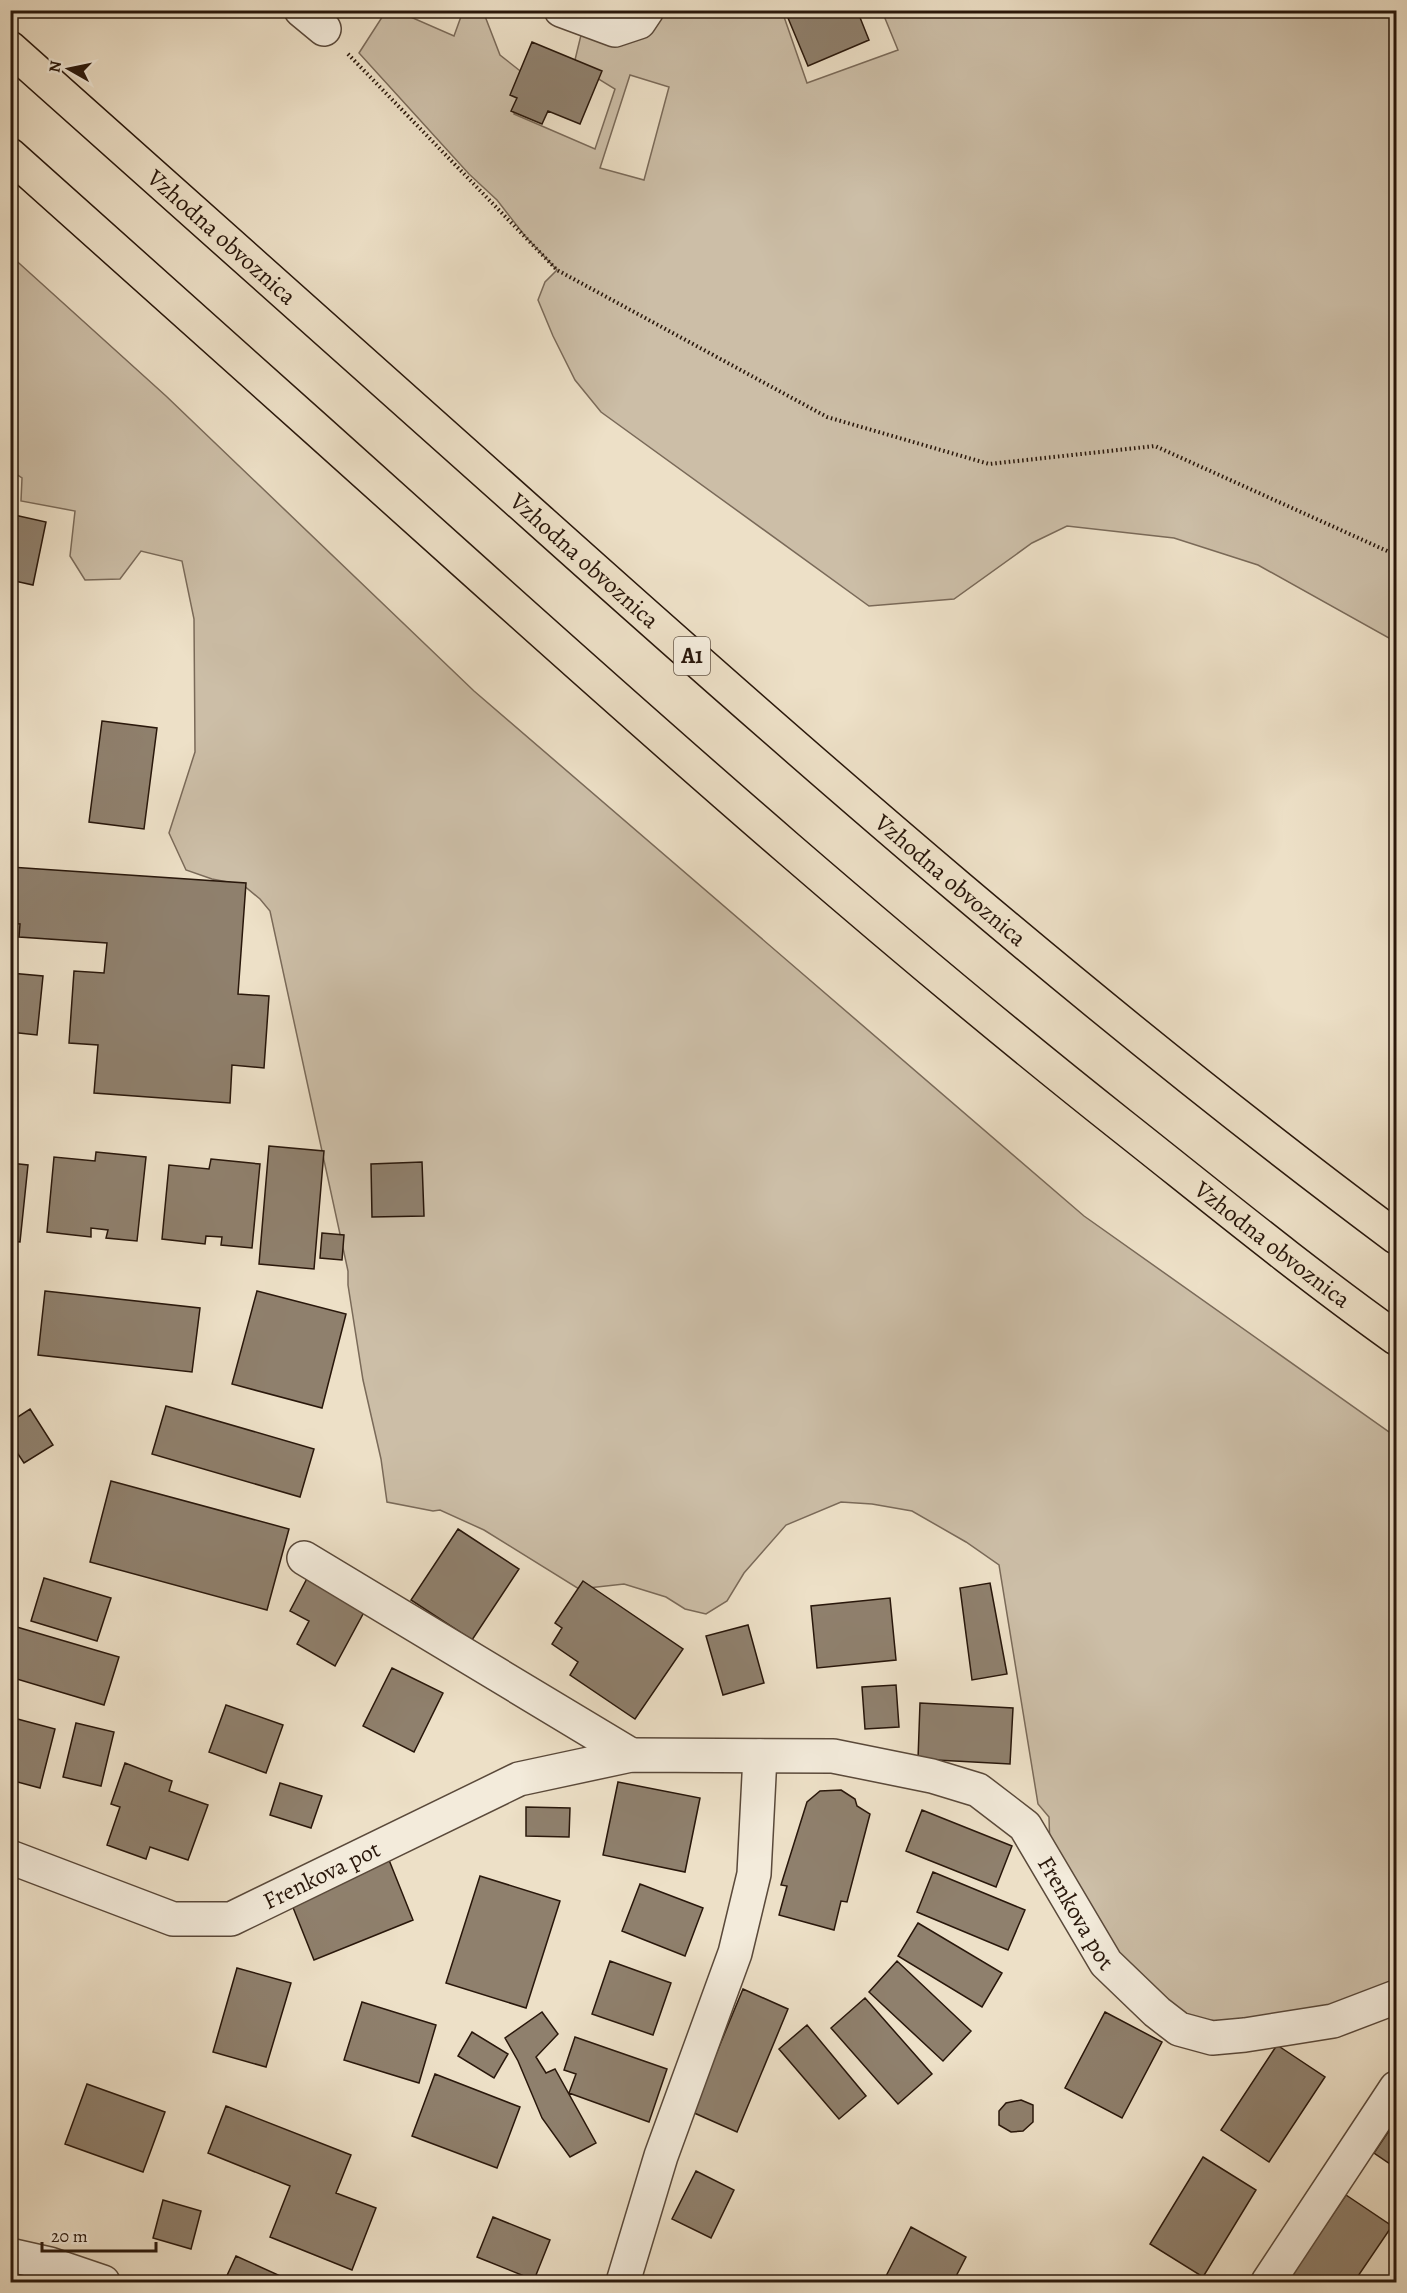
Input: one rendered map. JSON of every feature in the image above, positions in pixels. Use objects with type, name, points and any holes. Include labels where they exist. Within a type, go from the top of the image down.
[{"type":"highway","name":"Vzhodna obvoznica","points":[[10,48],[648,618],[842,788],[1097,1003],[1396,1237]]},
{"type":"highway","name":"Vzhodna obvoznica","points":[[10,155],[598,682],[875,924],[1067,1082],[1223,1206],[1396,1338]]},
{"type":"street","points":[[561,10],[615,30],[639,22],[647,10]]},
{"type":"street","points":[[304,1558],[631,1755]]},
{"type":"street","name":"Frenkova pot","points":[[10,1857],[173,1919],[231,1919],[519,1779],[631,1755],[833,1756],[932,1776],[978,1790],[1025,1826],[1106,1963],[1157,2012],[1179,2029],[1212,2038],[1245,2035],[1333,2021],[1396,1997]]},
{"type":"street","points":[[623,2283],[661,2156],[735,1953],[754,1875],[760,1756]]},
{"type":"street","points":[[1268,2283],[1396,2088]]},
{"type":"street","points":[[10,2255],[50,2264],[103,2283]]},
{"type":"path","points":[[313,20],[558,270],[827,417],[989,464],[1155,446],[1396,555]]},
{"type":"shaded area","points":[[386,11],[397,11],[454,36],[463,11],[483,11],[500,55],[524,74],[514,114],[595,149],[615,89],[574,64],[581,35],[658,11],[782,11],[807,83],[898,50],[882,11],[1396,11],[1396,642],[1258,565],[1174,538],[1067,526],[1032,543],[954,599],[869,606],[601,412],[575,380],[538,300],[545,282],[557,270],[525,236],[497,200],[469,174],[359,53]],"holes":[[[630,75],[669,87],[644,180],[600,168]]]},
{"type":"shaded area","points":[[10,255],[166,396],[474,691],[1084,1216],[1396,1437],[1396,1980],[1321,2010],[1220,2024],[1177,2011],[1125,1969],[1050,1850],[1049,1817],[1038,1804],[999,1565],[966,1542],[912,1511],[872,1504],[841,1502],[786,1525],[744,1573],[727,1601],[706,1614],[685,1609],[666,1597],[624,1584],[579,1589],[484,1530],[440,1510],[433,1511],[387,1502],[381,1459],[363,1380],[348,1285],[348,1271],[270,911],[243,885],[212,879],[186,870],[169,833],[195,752],[194,619],[182,561],[141,551],[120,579],[85,580],[70,556],[75,511],[21,501],[22,478],[10,470]]},
{"type":"building","points":[[795,10],[857,10],[869,40],[808,66],[788,18],[797,15]]},
{"type":"building","points":[[532,42],[602,71],[580,124],[548,111],[542,124],[511,111],[517,98],[510,95]]},
{"type":"building","points":[[10,514],[46,522],[33,585],[10,580]]},
{"type":"building","points":[[102,721],[157,728],[144,829],[89,822]]},
{"type":"building","points":[[10,867],[246,883],[238,994],[269,996],[264,1068],[232,1065],[230,1103],[94,1093],[98,1045],[69,1043],[74,971],[104,973],[107,943],[19,937],[20,924],[10,923]]},
{"type":"building","points":[[10,973],[43,976],[37,1035],[10,1032]]},
{"type":"building","points":[[269,1146],[324,1151],[314,1269],[259,1264]]},
{"type":"building","points":[[96,1152],[146,1157],[137,1241],[106,1238],[108,1230],[91,1228],[91,1237],[47,1232],[54,1157],[95,1161]]},
{"type":"building","points":[[211,1159],[260,1164],[252,1248],[221,1245],[222,1237],[206,1236],[205,1244],[162,1239],[169,1165],[209,1169]]},
{"type":"building","points":[[422,1162],[424,1216],[372,1217],[371,1164]]},
{"type":"building","points":[[10,1163],[28,1165],[20,1242],[10,1241]]},
{"type":"building","points":[[322,1233],[344,1235],[342,1260],[320,1258]]},
{"type":"building","points":[[45,1291],[200,1308],[192,1372],[38,1355]]},
{"type":"building","points":[[257,1291],[346,1314],[322,1408],[232,1384]]},
{"type":"building","points":[[166,1406],[314,1449],[300,1497],[152,1454]]},
{"type":"building","points":[[30,1409],[53,1445],[24,1463],[10,1442],[10,1422]]},
{"type":"building","points":[[111,1481],[289,1529],[267,1610],[90,1562]]},
{"type":"building","points":[[458,1529],[519,1569],[472,1640],[411,1600]]},
{"type":"building","points":[[312,1569],[370,1601],[335,1666],[297,1644],[309,1621],[290,1611]]},
{"type":"building","points":[[44,1578],[111,1598],[97,1641],[31,1621]]},
{"type":"building","points":[[583,1581],[683,1649],[635,1719],[570,1675],[578,1662],[552,1644],[562,1628],[555,1623]]},
{"type":"building","points":[[990,1583],[1007,1674],[972,1680],[960,1588]]},
{"type":"building","points":[[890,1598],[896,1660],[817,1668],[811,1606]]},
{"type":"building","points":[[10,1625],[119,1657],[104,1705],[10,1677]]},
{"type":"building","points":[[748,1625],[764,1683],[723,1695],[706,1636]]},
{"type":"building","points":[[392,1668],[443,1693],[414,1752],[363,1726]]},
{"type":"building","points":[[896,1685],[899,1727],[865,1729],[862,1687]]},
{"type":"building","points":[[920,1703],[1013,1708],[1010,1764],[918,1759]]},
{"type":"building","points":[[226,1705],[283,1725],[266,1773],[209,1752]]},
{"type":"building","points":[[10,1717],[55,1729],[40,1788],[10,1780]]},
{"type":"building","points":[[76,1723],[114,1732],[101,1786],[63,1777]]},
{"type":"building","points":[[125,1763],[172,1781],[169,1791],[208,1805],[188,1860],[150,1847],[146,1859],[107,1845],[120,1807],[111,1804]]},
{"type":"building","points":[[618,1782],[700,1798],[685,1872],[603,1855]]},
{"type":"building","points":[[280,1783],[322,1796],[311,1828],[270,1815]]},
{"type":"building","points":[[841,1790],[855,1799],[857,1806],[870,1814],[847,1902],[841,1901],[834,1930],[779,1915],[787,1886],[781,1885],[807,1802],[820,1791]]},
{"type":"building","points":[[526,1807],[570,1808],[569,1837],[526,1836]]},
{"type":"building","points":[[922,1810],[1012,1846],[996,1887],[906,1851]]},
{"type":"building","points":[[389,1860],[413,1920],[314,1960],[290,1900]]},
{"type":"building","points":[[933,1872],[1025,1910],[1008,1950],[917,1912]]},
{"type":"building","points":[[480,1876],[560,1901],[526,2008],[446,1983]]},
{"type":"building","points":[[640,1884],[703,1908],[685,1956],[622,1931]]},
{"type":"building","points":[[918,1923],[1002,1973],[982,2007],[898,1956]]},
{"type":"building","points":[[610,1961],[671,1983],[653,2035],[592,2014]]},
{"type":"building","points":[[897,1961],[971,2031],[943,2061],[869,1992]]},
{"type":"building","points":[[237,1968],[291,1983],[266,2067],[213,2052]]},
{"type":"building","points":[[743,1989],[788,2009],[737,2132],[692,2112]]},
{"type":"building","points":[[865,1998],[932,2074],[898,2104],[831,2028]]},
{"type":"building","points":[[362,2002],[436,2025],[419,2083],[344,2060]]},
{"type":"building","points":[[542,2012],[558,2034],[536,2057],[546,2073],[555,2069],[596,2143],[570,2157],[542,2118],[518,2061],[505,2038]]},
{"type":"building","points":[[1105,2012],[1162,2042],[1122,2118],[1065,2088]]},
{"type":"building","points":[[807,2025],[866,2096],[839,2119],[779,2049]]},
{"type":"building","points":[[472,2032],[508,2054],[494,2078],[458,2056]]},
{"type":"building","points":[[575,2037],[667,2069],[649,2122],[569,2093],[576,2074],[564,2070]]},
{"type":"building","points":[[1277,2045],[1325,2077],[1269,2162],[1221,2130]]},
{"type":"building","points":[[435,2074],[520,2107],[497,2168],[412,2136]]},
{"type":"building","points":[[87,2084],[165,2112],[143,2172],[65,2144]]},
{"type":"building","points":[[1021,2100],[1033,2105],[1033,2122],[1023,2131],[1011,2132],[999,2125],[999,2111],[1006,2103]]},
{"type":"building","points":[[226,2106],[351,2155],[336,2193],[376,2208],[352,2270],[270,2237],[290,2186],[208,2153]]},
{"type":"building","points":[[1396,2120],[1396,2168],[1374,2153]]},
{"type":"building","points":[[1203,2157],[1256,2190],[1203,2277],[1150,2244]]},
{"type":"building","points":[[696,2171],[734,2190],[711,2238],[672,2219]]},
{"type":"building","points":[[1346,2195],[1392,2226],[1354,2282],[1287,2282]]},
{"type":"building","points":[[163,2200],[201,2211],[191,2249],[153,2238]]},
{"type":"building","points":[[493,2217],[550,2240],[534,2280],[477,2257]]},
{"type":"building","points":[[911,2227],[966,2257],[953,2282],[889,2282],[884,2280]]},
{"type":"building","points":[[236,2256],[285,2278],[283,2282],[224,2282]]}]
